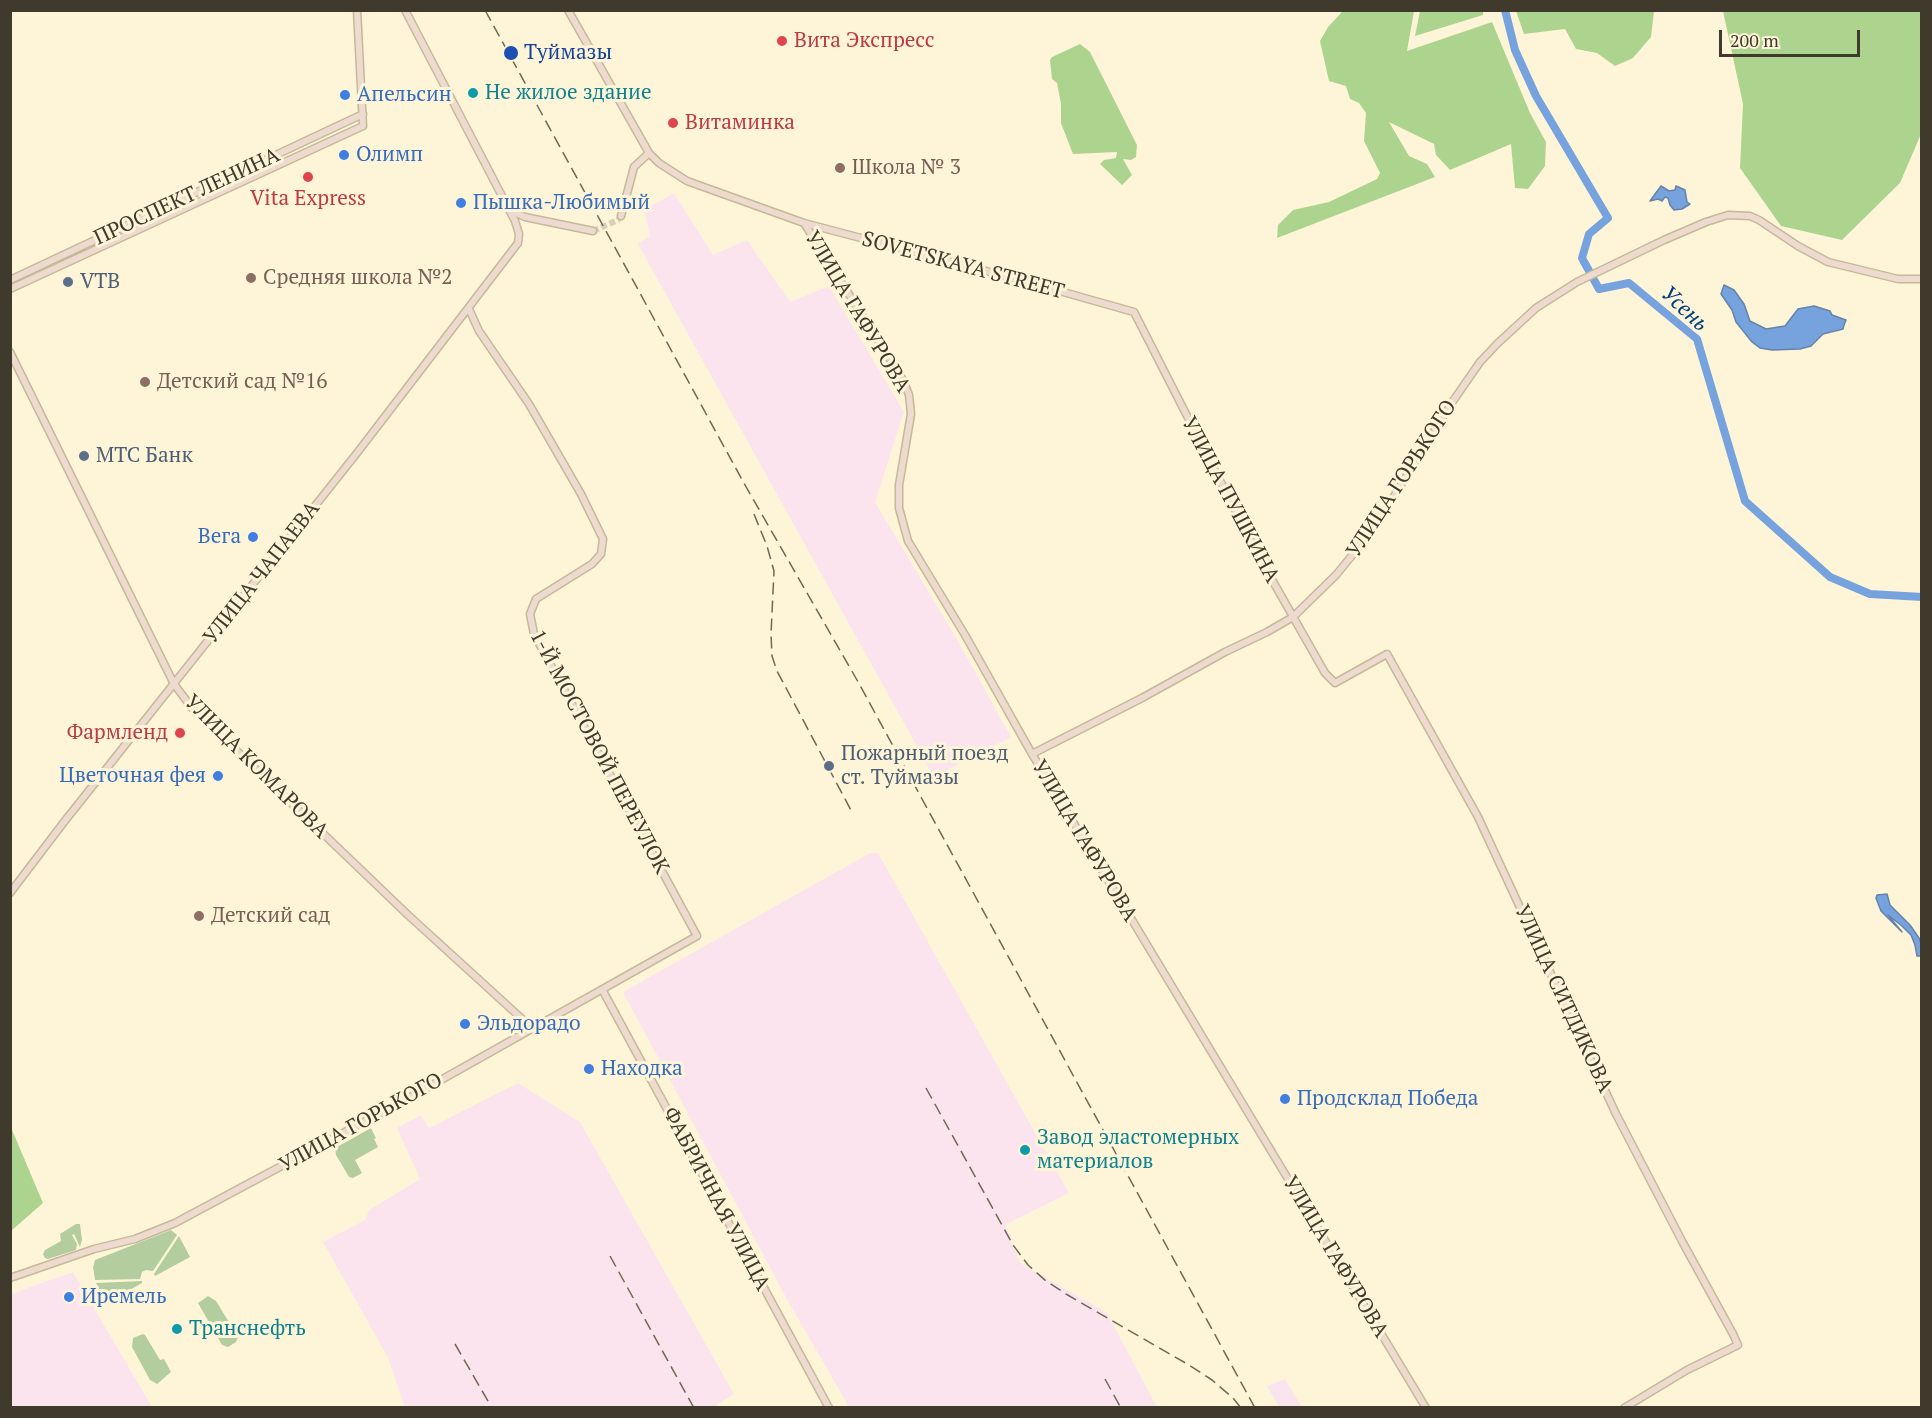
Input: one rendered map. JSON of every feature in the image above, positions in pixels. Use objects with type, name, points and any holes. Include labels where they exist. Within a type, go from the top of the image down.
[{"type":"main road","points":[[357,10],[363,114]]},
{"type":"main road","points":[[405,10],[509,209],[525,217],[593,231]]},
{"type":"main road","name":"SOVETSKAYA STREET","points":[[568,10],[650,153],[659,163],[687,181],[804,223],[1134,312]]},
{"type":"main road","name":"ПРОСПЕКТ ЛЕНИНА","points":[[10,280],[363,114],[363,126],[10,289]]},
{"type":"main road","points":[[621,216],[634,167],[650,153]]},
{"type":"main road","name":"УЛИЦА ЧАПАЕВА","points":[[10,893],[513,252],[518,243],[519,234],[509,209]]},
{"type":"main road","name":"УЛИЦА ГОРЬКОГО","points":[[1032,754],[1267,632],[1293,616],[1335,575],[1372,530],[1480,362],[1536,309],[1577,282],[1664,240],[1728,215],[1750,216],[1759,220],[1807,252],[1828,262],[1898,279],[1922,279]]},
{"type":"main road","name":"УЛИЦА ГАФУРОВА","points":[[804,223],[898,372],[909,395],[911,414],[899,485],[899,508],[908,541],[965,635],[1032,754],[1426,1407]]},
{"type":"main road","name":"1-Й МОСТОВОЙ ПЕРЕУЛОК","points":[[469,309],[479,330],[541,424],[581,494],[603,539],[600,554],[592,564],[536,599],[530,614],[534,634],[697,936]]},
{"type":"main road","name":"УЛИЦА ПУШКИНА","points":[[1134,312],[1258,555],[1325,673],[1335,684],[1387,654]]},
{"type":"main road","name":"УЛИЦА КОМАРОВА","points":[[10,352],[174,684],[192,708],[408,915],[532,1028]]},
{"type":"main road","name":"УЛИЦА СИТДИКОВА","points":[[1387,654],[1478,817],[1616,1114],[1738,1345],[1687,1370],[1624,1407]]},
{"type":"main road","name":"УЛИЦА ГОРЬКОГО","points":[[10,1278],[94,1249],[135,1239],[175,1223],[416,1094],[532,1028],[603,991],[697,936]]},
{"type":"main road","name":"ФАБРИЧНАЯ УЛИЦА","points":[[603,991],[829,1407]]},
{"type":"shaded area","points":[[674,193],[713,255],[747,240],[790,302],[829,286],[904,412],[875,502],[958,641],[1011,737],[934,777],[638,244],[650,236],[644,210]]},
{"type":"shaded area","points":[[870,853],[878,853],[1069,1193],[1005,1225],[1020,1263],[1107,1313],[1157,1407],[849,1407],[789,1303],[623,992]]},
{"type":"shaded area","points":[[518,1083],[580,1122],[734,1394],[712,1408],[405,1407],[387,1356],[323,1242],[365,1220],[369,1210],[420,1179],[397,1128],[421,1115],[429,1128]]},
{"type":"shaded area","points":[[73,1272],[152,1407],[11,1407],[11,1294]]},
{"type":"shaded area","points":[[1285,1379],[1302,1407],[1279,1407],[1267,1386]]},
{"type":"green space","points":[[1516,10],[1654,11],[1651,37],[1633,58],[1615,66],[1597,53],[1576,49],[1565,29],[1524,34]]},
{"type":"green space","points":[[1414,11],[1407,51],[1492,22],[1530,113],[1546,142],[1545,166],[1528,189],[1515,188],[1511,144],[1450,170],[1436,155],[1434,144],[1389,122],[1409,156],[1427,164],[1435,177],[1277,238],[1278,225],[1293,210],[1329,202],[1377,179],[1380,173],[1364,141],[1366,113],[1359,103],[1350,99],[1346,86],[1329,81],[1320,41],[1328,27],[1342,12]]},
{"type":"green space","points":[[1420,11],[1483,11],[1483,15],[1415,36]]},
{"type":"green space","points":[[1723,11],[1921,11],[1921,134],[1900,183],[1842,240],[1781,226],[1740,168],[1743,104]]},
{"type":"green space","points":[[1080,44],[1090,52],[1137,145],[1136,157],[1131,160],[1123,159],[1132,175],[1122,185],[1100,164],[1104,160],[1116,158],[1117,152],[1073,154],[1061,123],[1061,104],[1057,83],[1052,79],[1050,60]]},
{"type":"green space","points":[[10,1125],[43,1203],[11,1231],[10,1231]]},
{"type":"green space","points":[[371,1128],[378,1147],[355,1160],[362,1173],[353,1178],[349,1177],[336,1155],[335,1148]]},
{"type":"green space","points":[[80,1224],[82,1240],[80,1247],[74,1234],[72,1235],[77,1244],[76,1250],[45,1258],[43,1254],[45,1250],[61,1241],[60,1234]]},
{"type":"green space","points":[[171,1230],[177,1235],[153,1271],[142,1272],[140,1279],[95,1280],[93,1267],[95,1260]]},
{"type":"green space","points":[[179,1236],[190,1257],[155,1276],[154,1274]]},
{"type":"green space","points":[[142,1281],[107,1303],[96,1283]]},
{"type":"green space","points":[[208,1296],[216,1301],[238,1337],[236,1342],[228,1347],[222,1345],[198,1303]]},
{"type":"green space","points":[[143,1334],[160,1360],[164,1359],[171,1372],[157,1384],[150,1380],[132,1347],[133,1338]]},
{"type":"water","points":[[1661,186],[1669,191],[1675,190],[1676,186],[1685,190],[1687,202],[1690,204],[1682,209],[1674,210],[1668,198],[1665,197],[1662,201],[1658,199],[1650,201]]},
{"type":"water","points":[[1724,285],[1734,290],[1744,304],[1750,321],[1766,329],[1785,326],[1798,309],[1814,306],[1830,311],[1832,315],[1846,320],[1843,329],[1823,334],[1811,346],[1800,349],[1760,348],[1752,342],[1736,322],[1732,310],[1721,294]]},
{"type":"water","points":[[1887,894],[1890,905],[1910,925],[1919,938],[1921,956],[1917,956],[1911,935],[1888,915],[1902,932],[1881,911],[1877,895]]},
{"type":"waterway","name":"Усень","points":[[1505,10],[1515,50],[1536,96],[1608,218],[1589,234],[1582,258],[1599,289],[1629,283],[1697,339],[1745,501],[1830,577],[1870,594],[1922,597]]},
{"type":"tunnel","points":[[593,231],[618,220],[621,216]]},
{"type":"railway","points":[[485,10],[745,485],[857,680],[1255,1408]]},
{"type":"railway","points":[[754,514],[774,571],[772,656],[777,671],[853,814]]},
{"type":"railway","points":[[926,1088],[1013,1245],[1028,1265],[1066,1294],[1212,1380],[1241,1408]]},
{"type":"railway","points":[[610,1256],[694,1408]]},
{"type":"railway","points":[[455,1344],[492,1408]]},
{"type":"railway","points":[[1105,1379],[1121,1408]]},
{"type":"place","name":"Вита Экспресс","points":[[782,41]]},
{"type":"place","name":"Туймазы","points":[[511,53]]},
{"type":"place","name":"Не жилое здание","points":[[473,93]]},
{"type":"place","name":"Апельсин","points":[[345,95]]},
{"type":"place","name":"Витаминка","points":[[673,123]]},
{"type":"place","name":"Олимп","points":[[344,155]]},
{"type":"place","name":"Школа № 3","points":[[840,168]]},
{"type":"place","name":"Vita Express","points":[[308,177]]},
{"type":"place","name":"Пышка-Любимый","points":[[461,203]]},
{"type":"place","name":"Средняя школа №2","points":[[251,278]]},
{"type":"place","name":"VTB","points":[[68,282]]},
{"type":"place","name":"Детский сад №16","points":[[145,382]]},
{"type":"place","name":"МТС Банк","points":[[84,456]]},
{"type":"place","name":"Вега","points":[[253,537]]},
{"type":"place","name":"Фармленд","points":[[180,733]]},
{"type":"place","name":"Пожарный поезд ст. Туймазы","points":[[829,766]]},
{"type":"place","name":"Цветочная фея","points":[[218,776]]},
{"type":"place","name":"Детский сад","points":[[199,916]]},
{"type":"place","name":"Эльдорадо","points":[[465,1024]]},
{"type":"place","name":"Находка","points":[[589,1069]]},
{"type":"place","name":"Продсклад Победа","points":[[1285,1099]]},
{"type":"place","name":"Завод эластомерных материалов","points":[[1025,1150]]},
{"type":"place","name":"Иремель","points":[[69,1297]]},
{"type":"place","name":"Транснефть","points":[[177,1329]]}]
